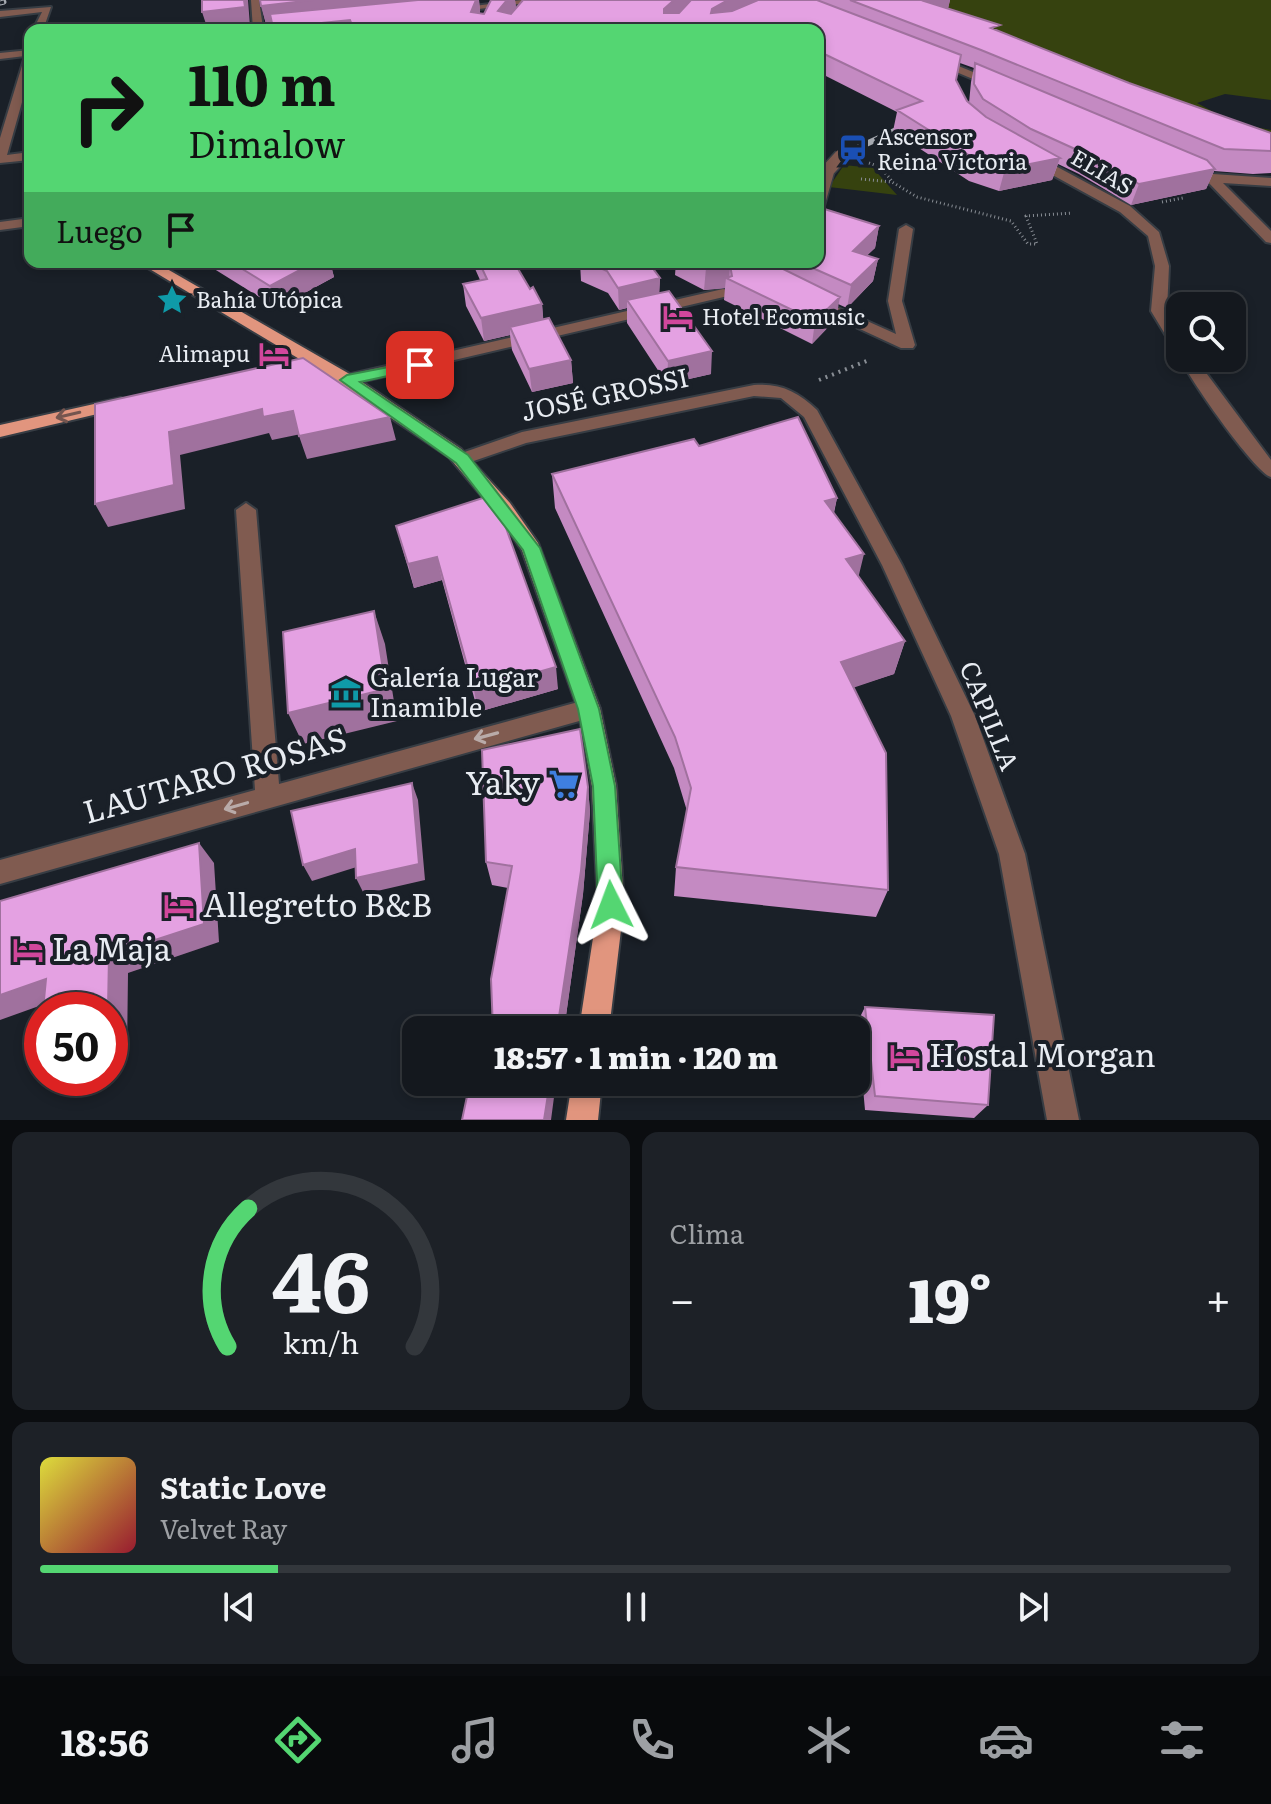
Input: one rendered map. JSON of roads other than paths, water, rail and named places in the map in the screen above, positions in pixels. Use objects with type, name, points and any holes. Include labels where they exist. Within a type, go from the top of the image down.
[{"type":"main road","points":[[155,268],[347,380],[462,459],[531,548],[589,709],[604,786],[611,905],[596,1016]]},
{"type":"main road","points":[[284,365],[308,359]]},
{"type":"main road","points":[[0,431],[136,399]]},
{"type":"main road","points":[[582,1120],[585,1096]]},
{"type":"street","points":[[447,10],[530,1]]},
{"type":"street","points":[[519,14],[530,1]]},
{"type":"street","points":[[487,16],[492,4]]},
{"type":"street","points":[[0,14],[48,9],[41,24]]},
{"type":"street","points":[[918,53],[967,78],[1014,93]]},
{"type":"street","points":[[0,56],[24,55]]},
{"type":"street","points":[[24,75],[0,158],[24,156]]},
{"type":"street","points":[[0,115],[24,112]]},
{"type":"street","name":"ELIAS","points":[[1014,149],[1125,209],[1154,235],[1162,266],[1159,311],[1166,323]]},
{"type":"street","points":[[824,184],[828,170],[841,156]]},
{"type":"street","points":[[1172,162],[1211,178],[1271,239]]},
{"type":"street","points":[[1211,178],[1271,182]]},
{"type":"street","points":[[0,226],[24,223]]},
{"type":"street","points":[[800,295],[907,345],[895,301],[906,229]]},
{"type":"street","points":[[347,380],[723,293]]},
{"type":"street","points":[[1197,372],[1250,448],[1271,471]]},
{"type":"street","name":"JOSÉ GROSSI","points":[[462,459],[522,438],[762,389]]},
{"type":"street","name":"CAPILLA","points":[[762,389],[791,393],[811,414],[884,551],[963,716],[1012,854],[1063,1120]]},
{"type":"street","points":[[246,510],[268,797]]},
{"type":"street","name":"LAUTARO ROSAS","points":[[0,872],[589,709]]},
{"type":"railway","points":[[0,3],[4,2]]},
{"type":"railway","points":[[899,129],[915,122]]},
{"type":"railway","points":[[853,150],[903,127]]},
{"type":"place","name":"Ascensor Reina Victoria","points":[[853,150]]},
{"type":"place","name":"Bahía Utópica","points":[[172,300]]},
{"type":"place","name":"Hotel Ecomusic","points":[[678,317]]},
{"type":"place","name":"Alimapu","points":[[274,354]]},
{"type":"place","name":"Galería Lugar Inamible","points":[[346,693]]},
{"type":"place","name":"Yaky","points":[[564,784]]},
{"type":"place","name":"Allegretto B&B","points":[[179,906]]},
{"type":"place","name":"La Maja","points":[[28,950]]},
{"type":"place","name":"Hostal Morgan","points":[[905,1056]]}]
